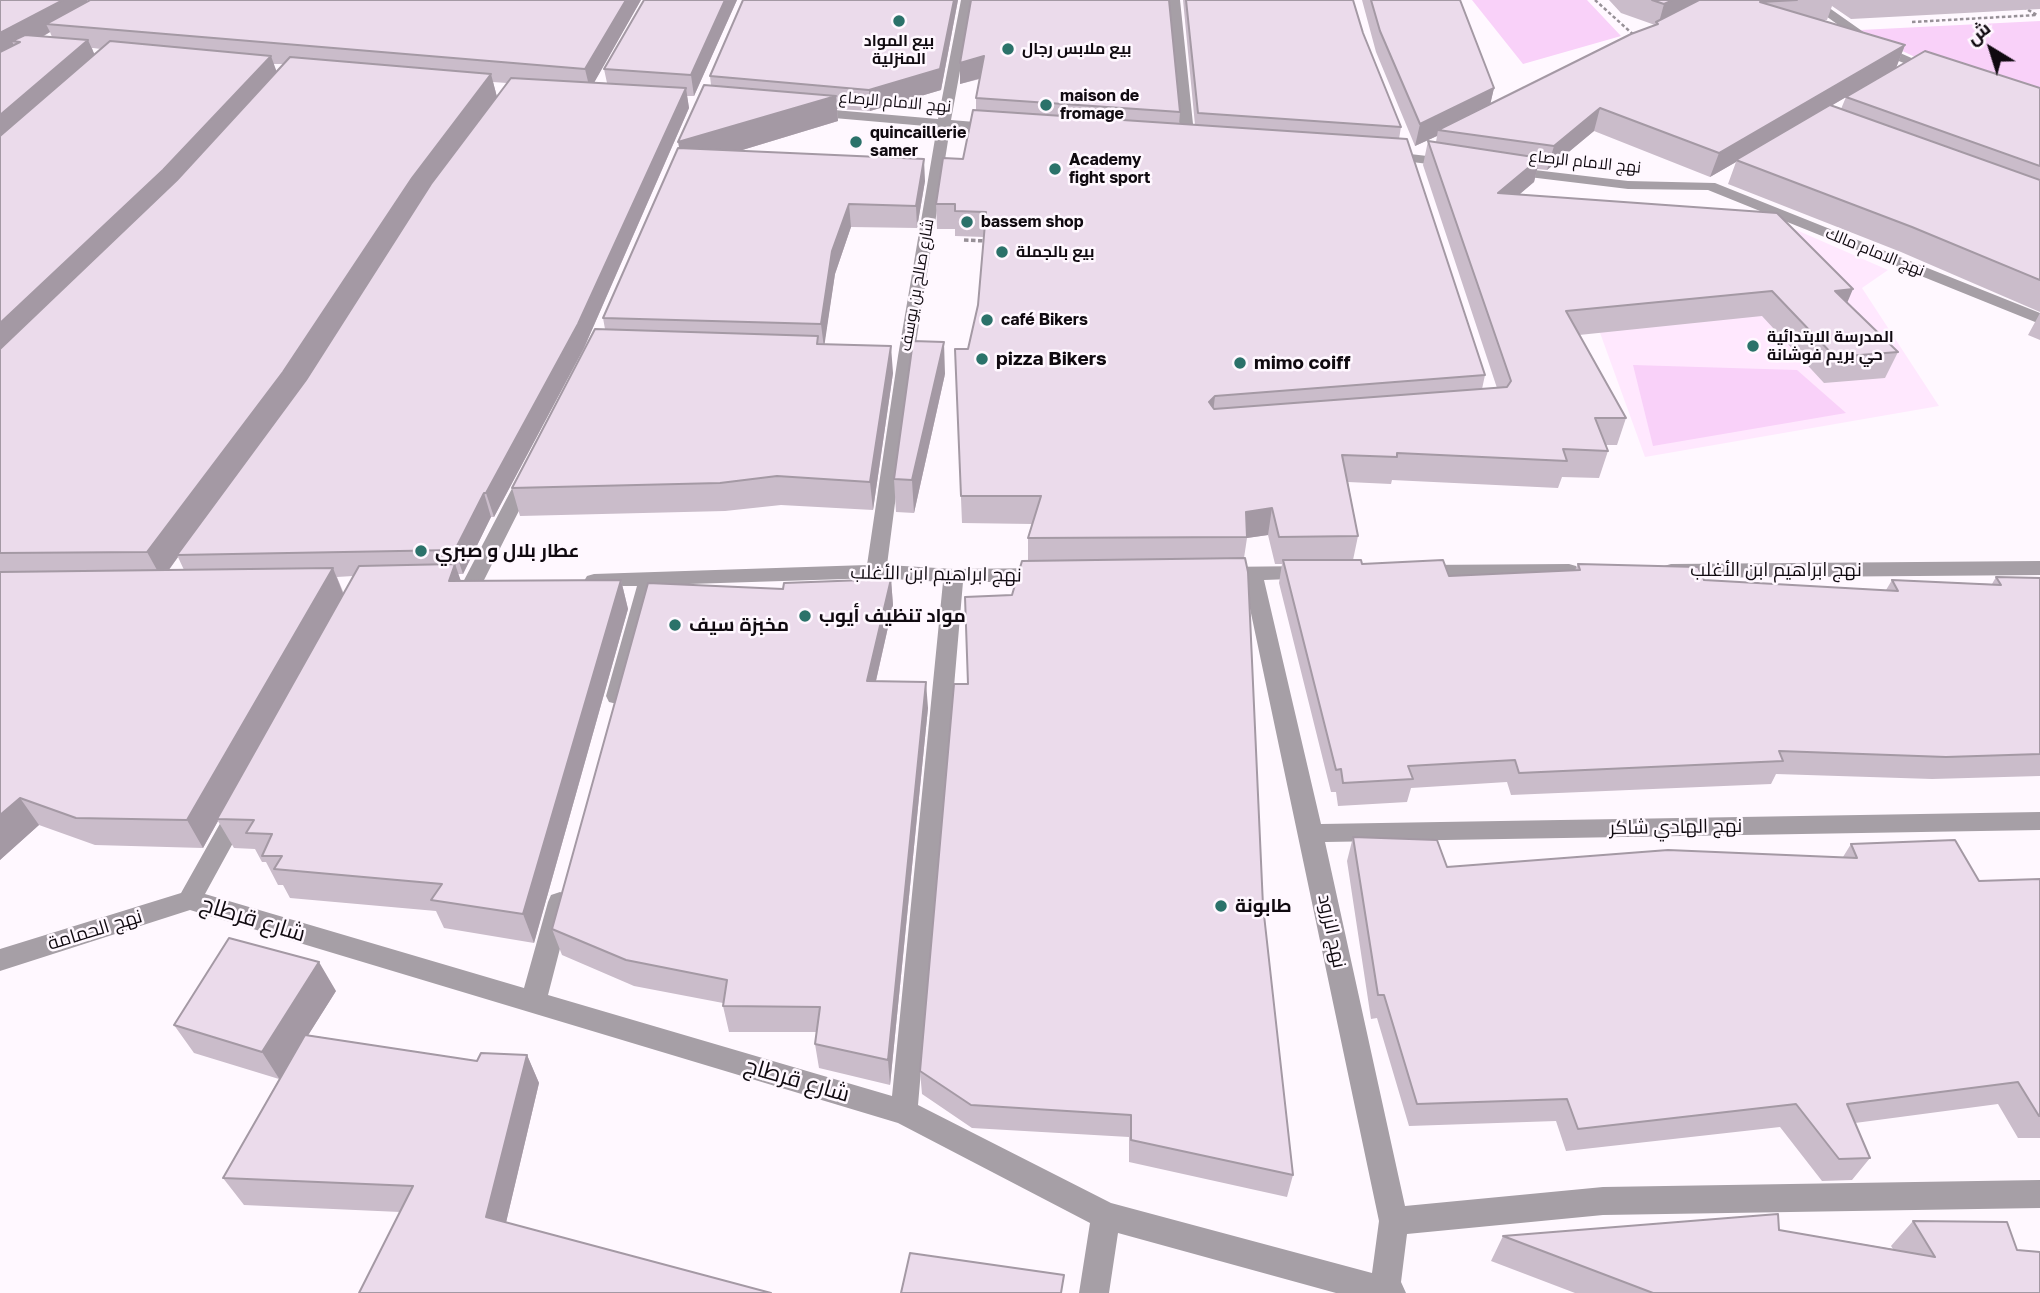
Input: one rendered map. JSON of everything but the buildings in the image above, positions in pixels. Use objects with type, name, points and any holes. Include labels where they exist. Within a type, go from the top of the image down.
[{"type":"street","name":"شارع صالح بن يوسف","points":[[876,571],[904,358],[927,237],[943,124],[967,0]]},
{"type":"street","points":[[1174,0],[1188,142]]},
{"type":"street","points":[[1810,0],[1910,69],[1953,77]]},
{"type":"street","name":"نهج الامام الرصاع","points":[[795,111],[1011,129]]},
{"type":"street","points":[[1410,158],[1434,145]]},
{"type":"street","points":[[1368,154],[1465,165]]},
{"type":"street","name":"نهج الامام الرصاع","points":[[1492,169],[1628,184],[1715,183]]},
{"type":"street","name":"نهج الامام مالك","points":[[1715,183],[2040,319]]},
{"type":"street","points":[[499,584],[465,584],[536,461]]},
{"type":"street","name":"نهج ابراهيم ابن الأغلب","points":[[1653,571],[2040,568]]},
{"type":"street","name":"نهج ابراهيم ابن الأغلب","points":[[581,581],[876,571],[954,576],[1062,575]]},
{"type":"street","points":[[1404,572],[1584,571]]},
{"type":"street","name":"نهج الزرود","points":[[1252,573],[1394,1221],[1388,1292]]},
{"type":"street","points":[[1198,574],[1335,573]]},
{"type":"street","points":[[904,1112],[954,576]]},
{"type":"street","points":[[613,712],[649,580]]},
{"type":"street","points":[[190,900],[250,792]]},
{"type":"street","name":"نهج الهادي شاكر","points":[[1311,833],[2040,821]]},
{"type":"street","points":[[533,1002],[566,883]]},
{"type":"street","name":"شارع قرطاج","points":[[190,900],[904,1112],[1106,1216],[1388,1292]]},
{"type":"street","name":"نهج الحمامة","points":[[0,960],[190,900]]},
{"type":"street","points":[[1394,1221],[1603,1201],[2040,1194]]},
{"type":"street","points":[[1094,1293],[1106,1216]]},
{"type":"path","points":[[1595,0],[1641,42]]},
{"type":"path","points":[[1845,26],[2036,15],[2021,5]]},
{"type":"path","points":[[927,237],[991,241]]},
{"type":"shaded area","points":[[1472,0],[1587,0],[1621,36],[1523,64]]},
{"type":"shaded area","points":[[2040,21],[2040,99],[1927,63],[1860,30]]},
{"type":"shaded area","name":"المدرسة الابتدائية حي بريم فوشانة","points":[[1553,203],[1769,218],[1888,270],[1862,288],[1939,406],[1645,457]]},
{"type":"shaded area","points":[[1633,365],[1797,370],[1846,413],[1653,446]]},
{"type":"place","name":"بيع المواد المنزلية","points":[[899,21]]},
{"type":"place","name":"بيع ملابس رجال","points":[[1008,49]]},
{"type":"place","name":"maison de fromage","points":[[1046,105]]},
{"type":"place","name":"quincaillerie samer","points":[[856,142]]},
{"type":"place","name":"Academy fight sport","points":[[1055,169]]},
{"type":"place","name":"bassem shop","points":[[967,222]]},
{"type":"place","name":"بيع بالجملة","points":[[1002,252]]},
{"type":"place","name":"café Bikers","points":[[987,320]]},
{"type":"place","name":"المدرسة الابتدائية حي بريم فوشانة","points":[[1753,346]]},
{"type":"place","name":"pizza Bikers","points":[[982,359]]},
{"type":"place","name":"mimo coiff","points":[[1240,363]]},
{"type":"place","name":"عطار بلال و صبري","points":[[421,551]]},
{"type":"place","name":"مواد تنظيف أيوب","points":[[805,616]]},
{"type":"place","name":"مخبزة سيف","points":[[675,625]]},
{"type":"place","name":"طابونة","points":[[1221,906]]}]
